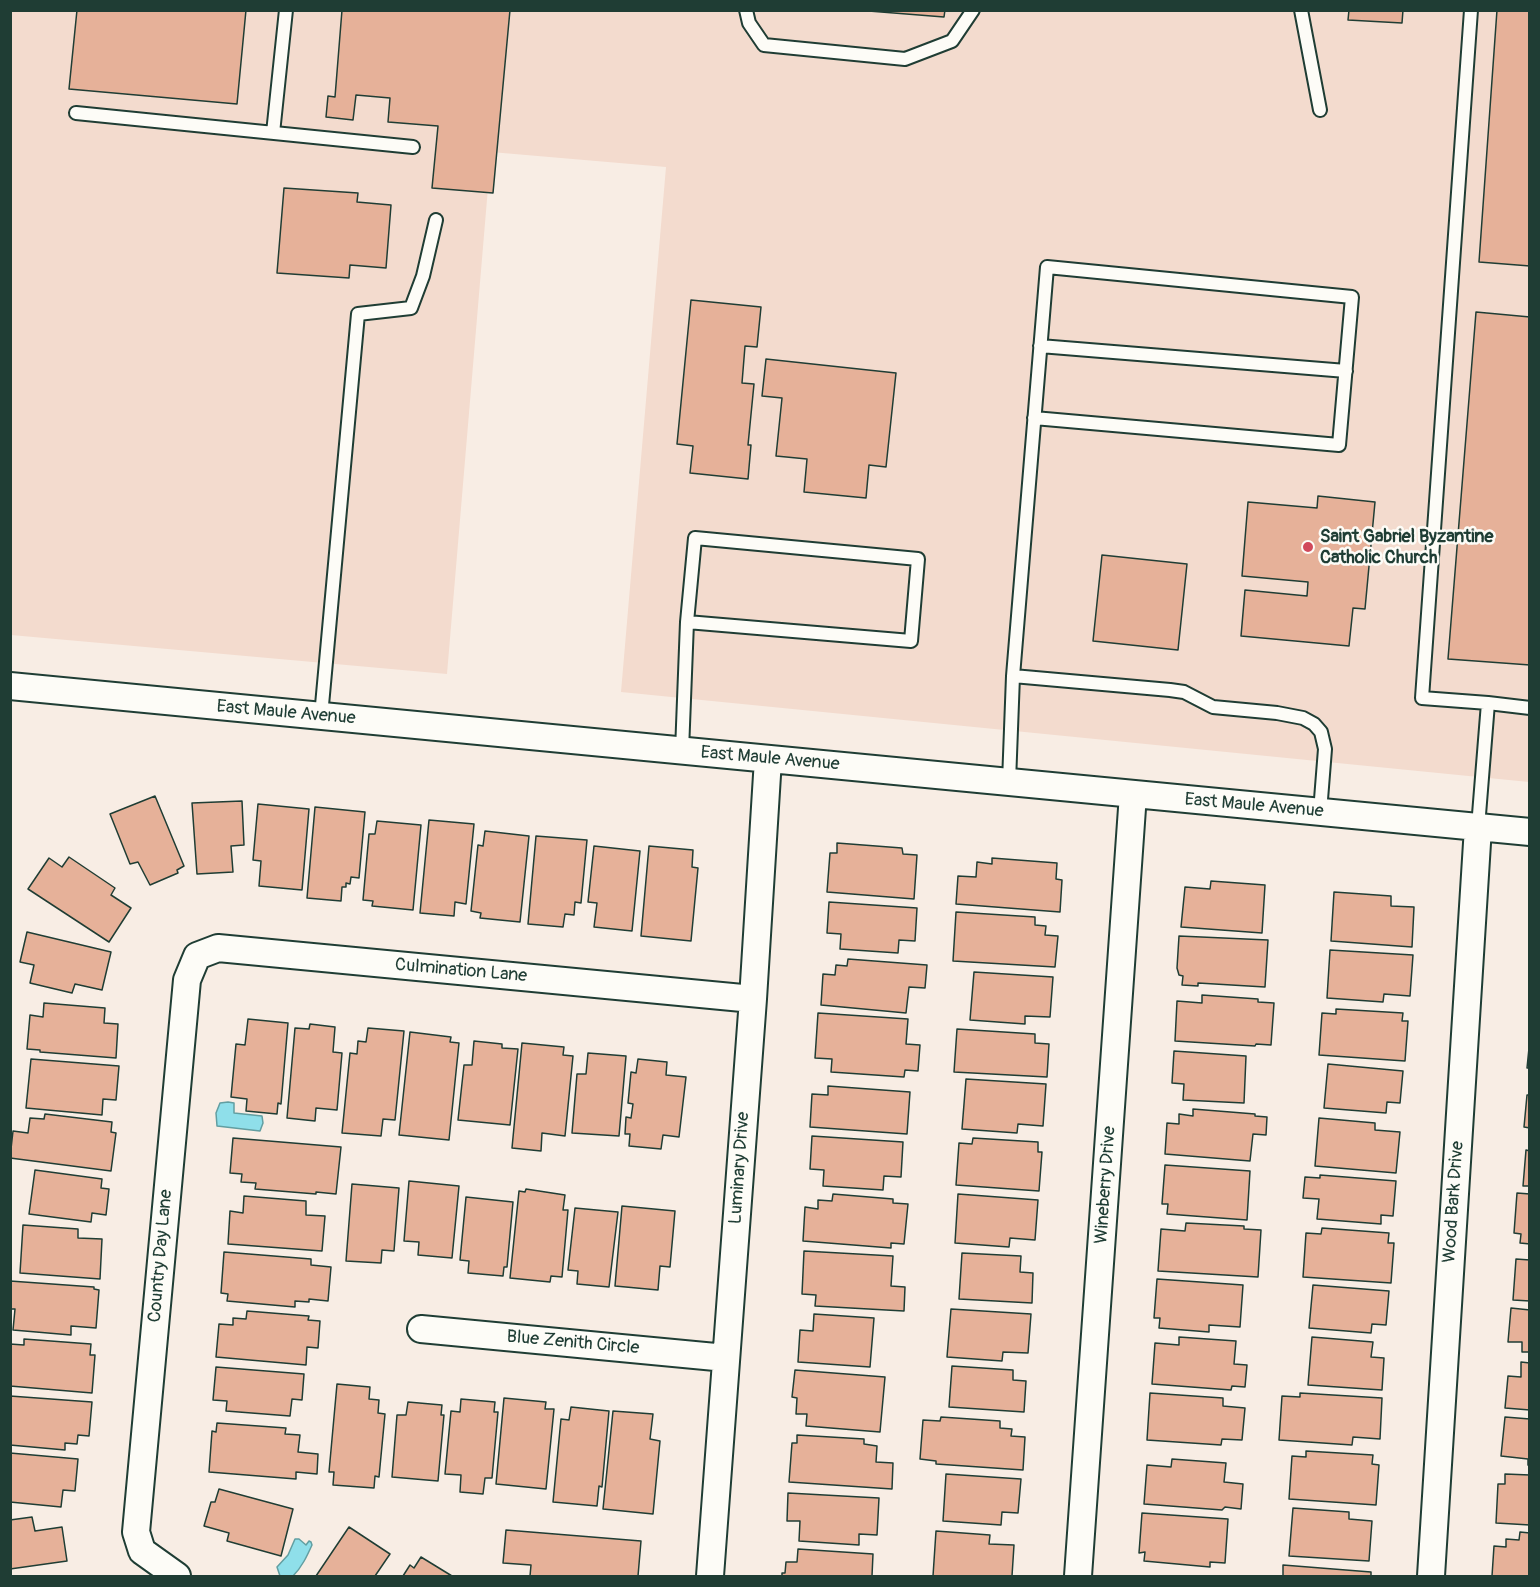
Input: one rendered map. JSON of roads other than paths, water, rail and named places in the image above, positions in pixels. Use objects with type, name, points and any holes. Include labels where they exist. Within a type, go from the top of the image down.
[{"type":"street","name":"East Maule Avenue","points":[[10,686],[1530,832]]},
{"type":"street","name":"Luminary Drive","points":[[710,1576],[753,999],[768,759]]},
{"type":"street","name":"Wineberry Drive","points":[[1078,1576],[1133,794]]},
{"type":"street","name":"Wood Bark Drive","points":[[1431,1576],[1478,827]]},
{"type":"street","name":"Culmination Lane","points":[[187,980],[197,956],[218,948],[753,999]]},
{"type":"street","name":"Country Day Lane","points":[[177,1576],[142,1551],[136,1532],[187,980]]},
{"type":"street","name":"Blue Zenith Circle","points":[[421,1329],[726,1358]]},
{"type":"lane","points":[[273,134],[286,10]]},
{"type":"lane","points":[[746,10],[749,23],[764,45],[905,59],[952,41],[973,10]]},
{"type":"lane","points":[[1301,10],[1320,110]]},
{"type":"lane","points":[[1471,10],[1422,698],[1530,708]]},
{"type":"lane","points":[[76,113],[413,147]]},
{"type":"lane","points":[[321,716],[358,314],[411,308],[423,276],[436,220]]},
{"type":"lane","points":[[1009,782],[1013,676],[1034,418],[1047,267],[1352,297],[1339,445],[1034,418]]},
{"type":"lane","points":[[1040,346],[1346,371]]},
{"type":"lane","points":[[682,751],[687,622],[694,538],[918,559],[911,641],[687,622]]},
{"type":"lane","points":[[1013,676],[1184,692],[1213,707],[1277,713],[1303,718],[1314,724],[1321,732],[1325,749],[1320,812]]},
{"type":"lane","points":[[1478,827],[1488,703]]},
{"type":"water","points":[[220,1103],[234,1103],[234,1113],[262,1116],[263,1123],[260,1131],[217,1126],[216,1113]]},
{"type":"water","points":[[295,1539],[299,1539],[306,1545],[309,1541],[312,1545],[302,1565],[293,1576],[280,1576],[277,1567],[288,1555]]},
{"type":"place","name":"Saint Gabriel Byzantine Catholic Church","points":[[1308,547]]}]
